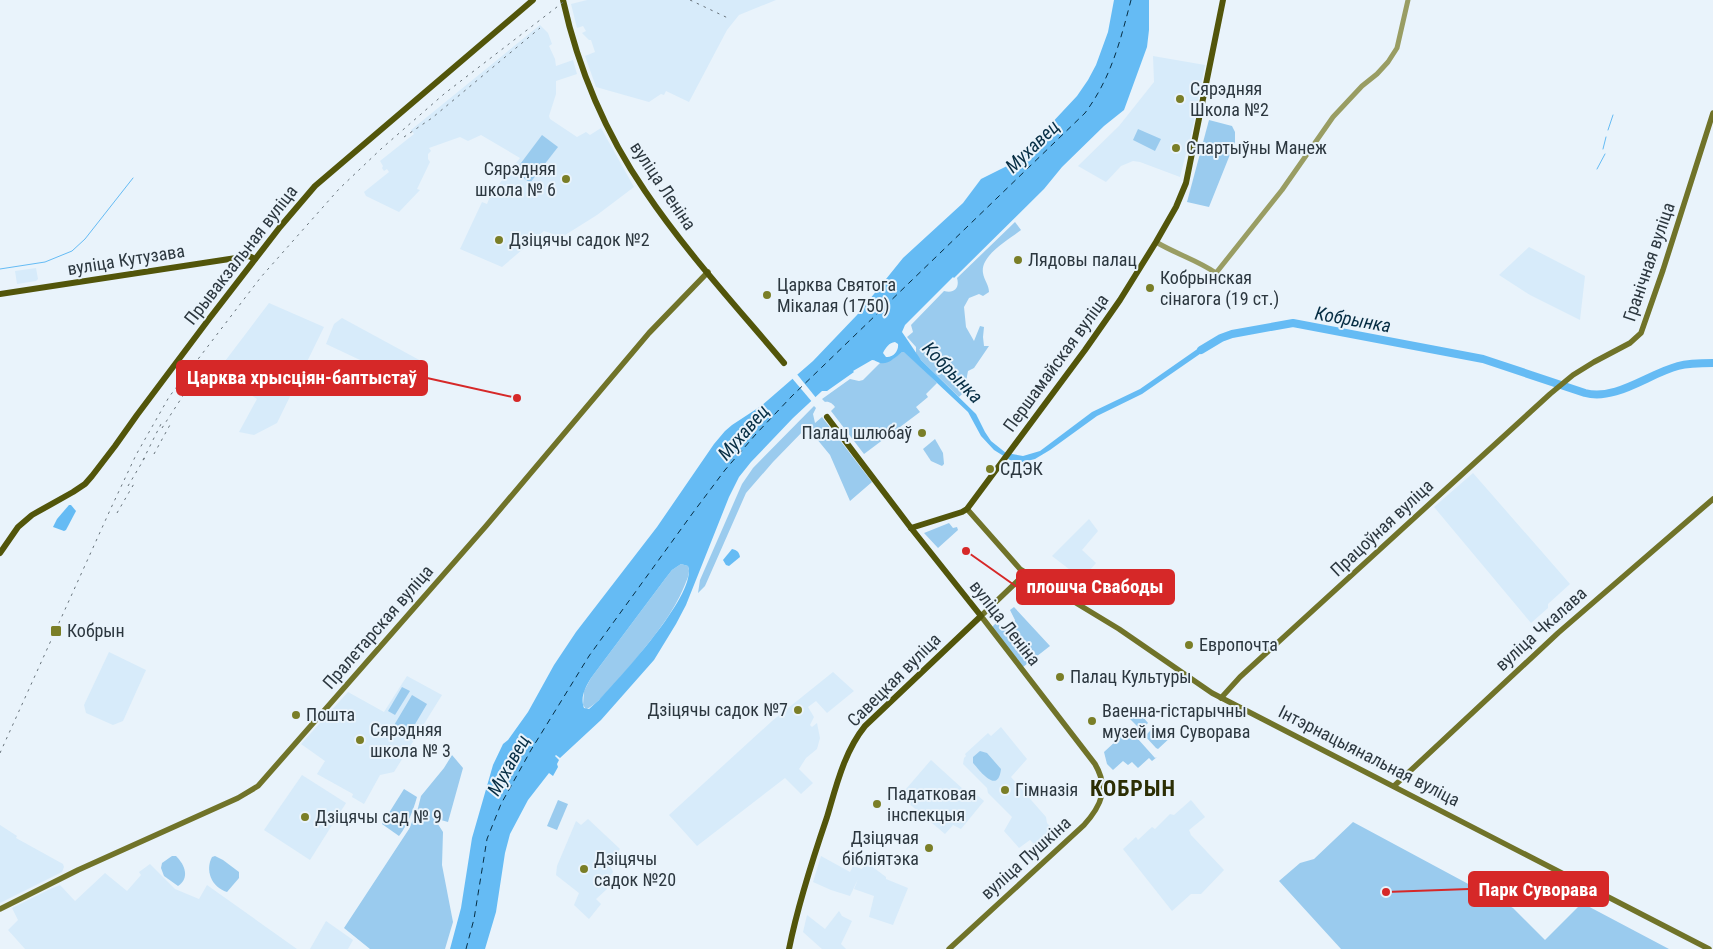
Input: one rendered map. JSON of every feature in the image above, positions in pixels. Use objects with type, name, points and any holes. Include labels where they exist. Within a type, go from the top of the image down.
[{"type":"main road","name":"Прывакзальная вуліца","points":[[0,553],[18,527],[32,515],[73,492],[85,484],[92,476],[185,350],[280,227],[315,186],[533,0]]},
{"type":"main road","name":"вуліца Леніна","points":[[563,0],[573,41],[599,110],[615,142],[645,192],[708,272],[784,363]]},
{"type":"main road","name":"Першамайская вуліца","points":[[967,509],[1120,300],[1180,201],[1186,183],[1223,0]]},
{"type":"main road","name":"Гранічная вуліца","points":[[1564,382],[1594,362],[1630,343],[1641,333],[1713,114]]},
{"type":"main road","name":"вуліца Кутузава","points":[[0,294],[249,256],[255,259]]},
{"type":"main road","name":"Пралетарская вуліца","points":[[0,908],[78,870],[238,798],[258,786],[486,526],[649,333],[708,272]]},
{"type":"main road","name":"Працоўная вуліца","points":[[1221,698],[1240,677],[1564,382]]},
{"type":"main road","name":"вуліца Леніна","points":[[828,417],[911,528],[1095,764],[1102,778]]},
{"type":"main road","name":"вуліца Чкалава","points":[[1394,786],[1558,633],[1713,499]]},
{"type":"main road","points":[[911,528],[967,509]]},
{"type":"main road","name":"Інтэрнацыянальная вуліца","points":[[967,509],[1026,573],[1118,629],[1221,698],[1709,949]]},
{"type":"main road","name":"Савецкая вуліца","points":[[789,949],[801,896],[843,768],[857,736],[865,726],[1026,573]]},
{"type":"main road","name":"вуліца Пушкіна","points":[[949,949],[1093,815],[1102,793],[1102,778]]},
{"type":"street","points":[[1156,242],[1216,272],[1282,190],[1333,117],[1388,62],[1398,48],[1408,0]]},
{"type":"shaded area","points":[[587,0],[776,0],[739,15],[727,30],[689,102],[666,91],[664,95],[661,94],[649,102],[596,87],[585,56],[595,52],[591,40],[582,33],[586,31],[583,26],[577,28],[571,4]]},
{"type":"shaded area","points":[[540,25],[548,33],[552,44],[549,46],[556,66],[573,60],[577,74],[556,81],[556,94],[549,116],[550,119],[577,137],[586,132],[590,135],[601,128],[634,187],[597,215],[562,237],[544,231],[502,267],[460,249],[482,202],[487,204],[491,194],[520,158],[481,135],[468,141],[460,137],[429,148],[431,151],[428,154],[428,159],[430,162],[417,189],[420,190],[399,212],[366,196],[364,192],[389,172],[387,169],[384,171],[380,161],[414,134],[411,130]]},
{"type":"shaded area","points":[[1153,56],[1205,65],[1193,126],[1180,177],[1133,161],[1121,166],[1106,182],[1078,166],[1119,126],[1154,82]]},
{"type":"shaded area","points":[[1209,120],[1232,126],[1235,132],[1235,142],[1209,207],[1187,202]]},
{"type":"shaded area","points":[[1138,129],[1161,139],[1155,151],[1133,140]]},
{"type":"shaded area","points":[[542,135],[558,147],[530,183],[515,171]]},
{"type":"shaded area","points":[[1015,222],[1021,230],[991,254],[983,266],[983,273],[989,292],[983,296],[979,294],[969,298],[964,307],[966,327],[974,341],[980,326],[984,327],[984,346],[989,346],[974,368],[968,371],[964,392],[959,397],[917,356],[916,347],[907,337],[913,332],[911,325],[944,291],[953,291],[958,285],[957,278]]},
{"type":"shaded area","points":[[1529,247],[1585,276],[1580,320],[1530,295],[1499,275]]},
{"type":"shaded area","points":[[36,268],[38,279],[36,281],[17,284],[15,271]]},
{"type":"shaded area","points":[[269,303],[324,327],[277,423],[254,435],[239,432],[257,399],[216,373]]},
{"type":"shaded area","points":[[342,318],[423,362],[412,381],[407,382],[326,344],[334,324]]},
{"type":"shaded area","points":[[903,351],[937,383],[926,394],[928,397],[916,407],[920,412],[864,454],[831,411],[835,407],[822,399],[850,379],[863,380],[880,363],[893,359]]},
{"type":"shaded area","points":[[814,406],[816,408],[813,414],[815,423],[822,417],[872,482],[850,501],[830,455],[807,427],[746,493],[705,586],[698,593],[700,580],[742,484],[753,468]]},
{"type":"shaded area","points":[[935,439],[943,453],[944,464],[942,466],[931,461],[923,449]]},
{"type":"shaded area","points":[[1473,473],[1570,584],[1531,623],[1434,507]]},
{"type":"shaded area","points":[[1089,519],[1098,531],[1082,550],[1096,563],[1082,579],[1052,556]]},
{"type":"shaded area","points":[[949,523],[953,528],[957,527],[958,530],[938,548],[924,533]]},
{"type":"shaded area","points":[[681,564],[688,566],[688,577],[669,615],[616,683],[593,705],[586,709],[583,705],[584,691],[591,678],[672,570]]},
{"type":"shaded area","points":[[1014,607],[1050,646],[1023,667],[992,627],[996,623],[1004,629],[1009,629],[1015,620],[1010,610]]},
{"type":"shaded area","points":[[109,652],[146,670],[123,721],[113,725],[86,713],[84,705]]},
{"type":"shaded area","points":[[833,672],[854,691],[827,713],[816,701],[808,707],[814,717],[810,725],[812,727],[817,723],[820,738],[817,749],[806,758],[799,769],[813,783],[801,794],[785,778],[697,846],[669,815],[772,721]]},
{"type":"shaded area","name":"Сярэдняя школа № 3","points":[[407,676],[442,695],[394,772],[380,775],[364,804],[352,797],[353,794],[317,774],[325,761],[301,744],[348,692],[384,712]]},
{"type":"shaded area","points":[[402,687],[410,691],[395,715],[388,711]]},
{"type":"shaded area","points":[[412,695],[427,704],[408,736],[393,727]]},
{"type":"shaded area","points":[[1138,711],[1148,723],[1141,730],[1130,719]]},
{"type":"shaded area","name":"Гімназія","points":[[1001,727],[1027,759],[1011,777],[1046,817],[1047,823],[1059,837],[1042,852],[1030,840],[1019,848],[1004,831],[1012,817],[963,764],[965,754],[988,733],[991,736]]},
{"type":"shaded area","points":[[1153,728],[1162,738],[1168,733],[1172,736],[1158,749],[1145,736]]},
{"type":"shaded area","points":[[1129,729],[1155,758],[1157,757],[1152,761],[1149,758],[1138,768],[1132,762],[1128,765],[1123,761],[1113,770],[1107,764],[1104,752]]},
{"type":"shaded area","points":[[980,751],[987,753],[1001,769],[996,780],[988,779],[973,763],[973,757]]},
{"type":"shaded area","points":[[452,755],[463,768],[448,822],[434,818],[443,832],[442,865],[453,922],[445,949],[370,949],[344,928],[409,829],[421,796]]},
{"type":"shaded area","points":[[931,760],[964,790],[971,790],[984,801],[961,829],[953,825],[945,834],[900,796]]},
{"type":"shaded area","name":"Дзіцячы сад № 9","points":[[302,775],[346,803],[310,860],[264,830]]},
{"type":"shaded area","points":[[404,789],[417,797],[410,817],[399,836],[382,824]]},
{"type":"shaded area","points":[[558,800],[568,804],[557,830],[547,826]]},
{"type":"shaded area","points":[[1191,800],[1205,817],[1189,830],[1191,835],[1224,870],[1201,894],[1191,894],[1172,911],[1123,849],[1136,837],[1138,840],[1152,827],[1155,829],[1170,814],[1174,815]]},
{"type":"shaded area","name":"Дзіцячы садок №20","points":[[588,819],[620,849],[609,863],[613,872],[603,885],[607,889],[596,899],[601,904],[589,919],[574,905],[579,893],[556,875],[557,866],[576,821],[581,825]]},
{"type":"shaded area","points":[[1353,822],[1513,908],[1545,940],[1582,903],[1669,949],[1341,949],[1279,881],[1300,863],[1314,859]]},
{"type":"shaded area","points":[[0,825],[17,836],[16,838],[63,864],[64,867],[62,872],[0,903]]},
{"type":"shaded area","points":[[172,856],[176,856],[185,871],[184,879],[178,886],[164,876],[161,868],[162,863]]},
{"type":"shaded area","points":[[215,856],[239,872],[239,878],[227,892],[221,890],[213,882],[209,872],[210,862],[212,857]]},
{"type":"shaded area","points":[[821,856],[850,872],[853,866],[862,869],[866,862],[886,877],[886,879],[908,888],[893,925],[869,917],[874,896],[854,889],[858,879],[850,896],[813,882]]},
{"type":"shaded area","points":[[150,864],[175,889],[199,899],[207,885],[297,949],[25,949],[8,930],[18,920],[12,908],[48,890],[60,885],[75,901],[105,873],[127,891],[141,875],[139,872]]},
{"type":"shaded area","points":[[839,911],[842,916],[852,921],[841,944],[846,949],[822,949],[803,932],[807,915],[825,929]]},
{"type":"shaded area","points":[[326,921],[353,940],[348,949],[310,949]]},
{"type":"water","name":"Мухавец","points":[[1114,0],[1149,0],[1147,47],[1124,110],[1104,126],[1062,167],[1044,189],[905,325],[902,332],[921,360],[976,414],[991,441],[1006,453],[1023,456],[1040,451],[1092,412],[1140,389],[1206,343],[1210,347],[1142,394],[1097,416],[1035,459],[1023,462],[1010,460],[994,450],[981,436],[968,412],[904,352],[886,363],[872,360],[853,371],[827,391],[822,391],[793,418],[739,477],[729,497],[686,605],[654,660],[601,720],[560,758],[555,756],[559,760],[558,767],[553,776],[549,773],[528,800],[510,834],[505,853],[496,912],[485,949],[450,949],[461,908],[472,838],[493,765],[503,744],[528,712],[554,665],[576,632],[657,527],[725,431],[761,406],[813,361],[857,315],[903,258],[963,203],[981,179],[1007,166],[1048,127],[1077,96],[1088,80],[1096,65],[1108,32]],"holes":[[[895,342],[898,344],[896,351],[893,355],[886,357],[883,353],[885,349],[889,344]],[[681,564],[688,566],[688,579],[681,596],[669,615],[638,656],[599,700],[589,709],[584,708],[583,696],[591,678],[672,570]]]},
{"type":"water","points":[[69,505],[76,511],[66,530],[53,527],[57,519]]},
{"type":"water","points":[[732,549],[738,552],[740,557],[729,566],[723,560]]},
{"type":"pier","points":[[796,373],[817,399],[813,403],[791,377]]},
{"type":"waterway","points":[[1608,130],[1613,115]]},
{"type":"waterway","points":[[1603,149],[1606,137]]},
{"type":"waterway","points":[[1597,169],[1605,154]]},
{"type":"waterway","points":[[0,269],[45,262],[72,251],[85,239],[133,178]]},
{"type":"waterway","name":"Кобрынка","points":[[1201,350],[1232,334],[1293,323],[1483,359],[1585,393],[1597,394],[1632,386],[1678,366],[1713,363]]},
{"type":"ferry route","points":[[466,949],[474,919],[487,839],[501,804],[531,750],[589,656],[725,470],[756,434],[792,396],[1085,113],[1102,86],[1114,59],[1131,0]]},
{"type":"railway","points":[[0,753],[136,455],[169,397],[261,277],[339,189],[444,94],[566,0]]},
{"type":"railway","points":[[690,0],[730,19]]},
{"type":"railway","points":[[404,137],[432,118],[540,28]]},
{"type":"railway","points":[[162,428],[203,365]]},
{"type":"railway","points":[[143,460],[163,420]]},
{"type":"railway","points":[[154,454],[171,423]]},
{"type":"railway","points":[[128,486],[147,454]]},
{"type":"railway","points":[[117,513],[135,482]]},
{"type":"place","name":"Сярэдняя Школа №2","points":[[1180,99]]},
{"type":"place","name":"Спартыўны Манеж","points":[[1176,148]]},
{"type":"place","name":"Сярэдняя школа № 6","points":[[566,179]]},
{"type":"place","name":"Дзіцячы садок №2","points":[[499,240]]},
{"type":"place","name":"Лядовы палац","points":[[1018,260]]},
{"type":"place","name":"Кобрынская сінагога (19 ст.)","points":[[1150,288]]},
{"type":"place","name":"Царква Святога Мікалая (1750)","points":[[767,295]]},
{"type":"place","name":"Царква хрысціян-баптыстаў","points":[[517,398]]},
{"type":"place","name":"Палац шлюбаў","points":[[922,433]]},
{"type":"place","name":"СДЭК","points":[[990,469]]},
{"type":"place","name":"плошча Свабоды","points":[[966,551]]},
{"type":"place","name":"Кобрын","points":[[56,631]]},
{"type":"place","name":"Европочта","points":[[1189,645]]},
{"type":"place","name":"Палац Культуры","points":[[1060,677]]},
{"type":"place","name":"Дзіцячы садок №7","points":[[798,710]]},
{"type":"place","name":"Пошта","points":[[296,715]]},
{"type":"place","name":"Ваенна-гістарычны музей імя Суворава","points":[[1092,721]]},
{"type":"place","name":"Сярэдняя школа № 3","points":[[360,740]]},
{"type":"place","name":"Гімназія","points":[[1005,790]]},
{"type":"place","name":"Падатковая інспекцыя","points":[[877,804]]},
{"type":"place","name":"Дзіцячы сад № 9","points":[[305,817]]},
{"type":"place","name":"Дзіцячая бібліятэка","points":[[929,848]]},
{"type":"place","name":"Дзіцячы садок №20","points":[[584,869]]},
{"type":"place","name":"Парк Суворава","points":[[1386,892]]},
{"type":"district","name":"КОБРЫН","points":[[1133,788]]}]
